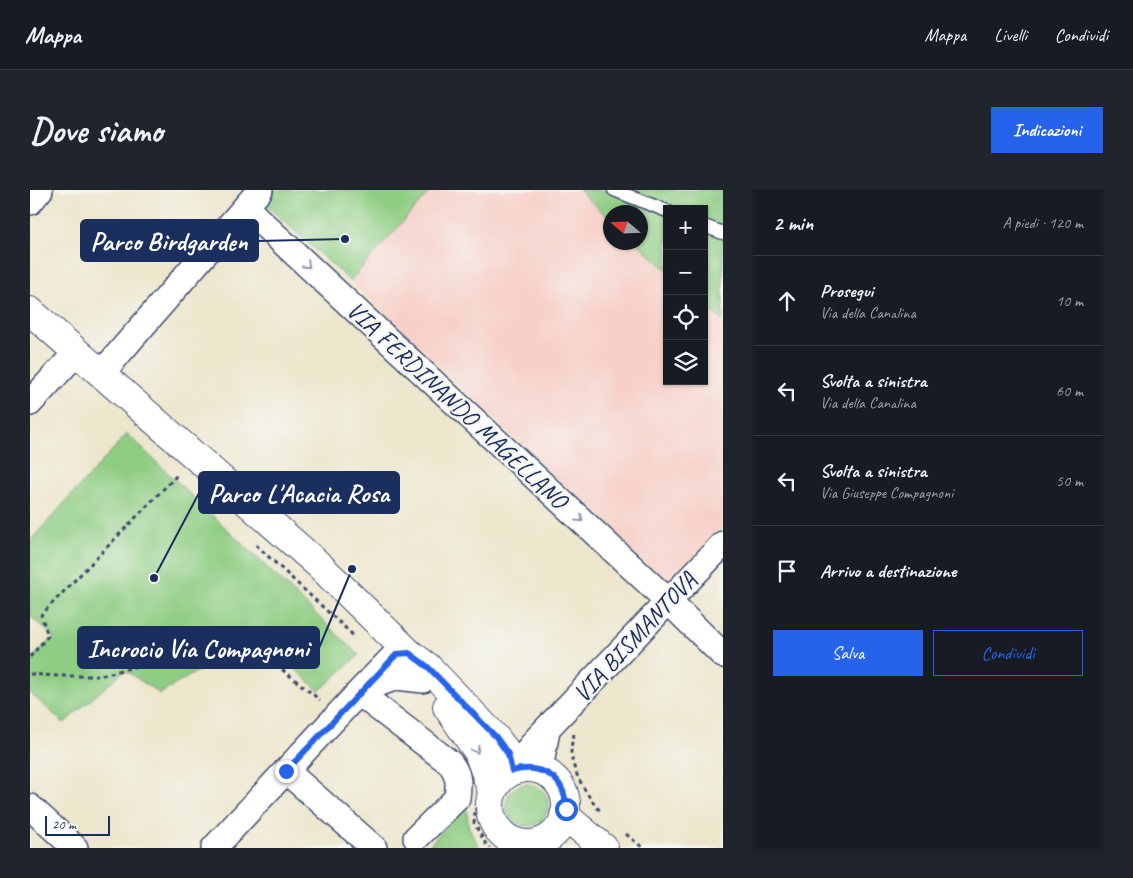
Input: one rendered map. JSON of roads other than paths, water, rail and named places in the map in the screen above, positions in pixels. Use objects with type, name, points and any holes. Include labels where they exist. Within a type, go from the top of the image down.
[{"type":"street","points":[[30,202],[40,190]]},
{"type":"street","points":[[102,374],[253,199]]},
{"type":"street","name":"VIA FERDINANDO MAGELLANO","points":[[253,199],[723,655]]},
{"type":"street","points":[[30,312],[320,566],[403,653],[423,680],[453,714],[478,752],[492,791]]},
{"type":"street","points":[[30,403],[76,353]]},
{"type":"street","name":"VIA BISMANTOVA","points":[[512,771],[535,741],[723,544]]},
{"type":"street","points":[[214,848],[360,691],[403,653]]},
{"type":"street","points":[[403,653],[428,667],[496,737],[508,754],[512,771]]},
{"type":"street","points":[[360,691],[397,677],[423,680]]},
{"type":"street","points":[[360,691],[450,763],[455,770],[458,778],[457,798],[416,838]]},
{"type":"street","points":[[540,770],[547,730]]},
{"type":"street","points":[[526,768],[540,770],[560,785],[566,801],[561,825],[540,846],[517,843],[503,836],[493,823],[489,807],[492,791],[500,779],[512,771],[526,768]]},
{"type":"street","points":[[286,771],[374,848]]},
{"type":"street","points":[[30,807],[76,848]]},
{"type":"street","points":[[564,815],[604,848]]},
{"type":"lane","points":[[614,190],[663,209]]},
{"type":"lane","points":[[708,227],[723,233]]},
{"type":"place","name":"Parco Birdgarden","points":[[345,239]]},
{"type":"place","name":"Incrocio Via Compagnoni","points":[[352,569]]},
{"type":"place","name":"Parco L'Acacia Rosa","points":[[154,578]]}]
